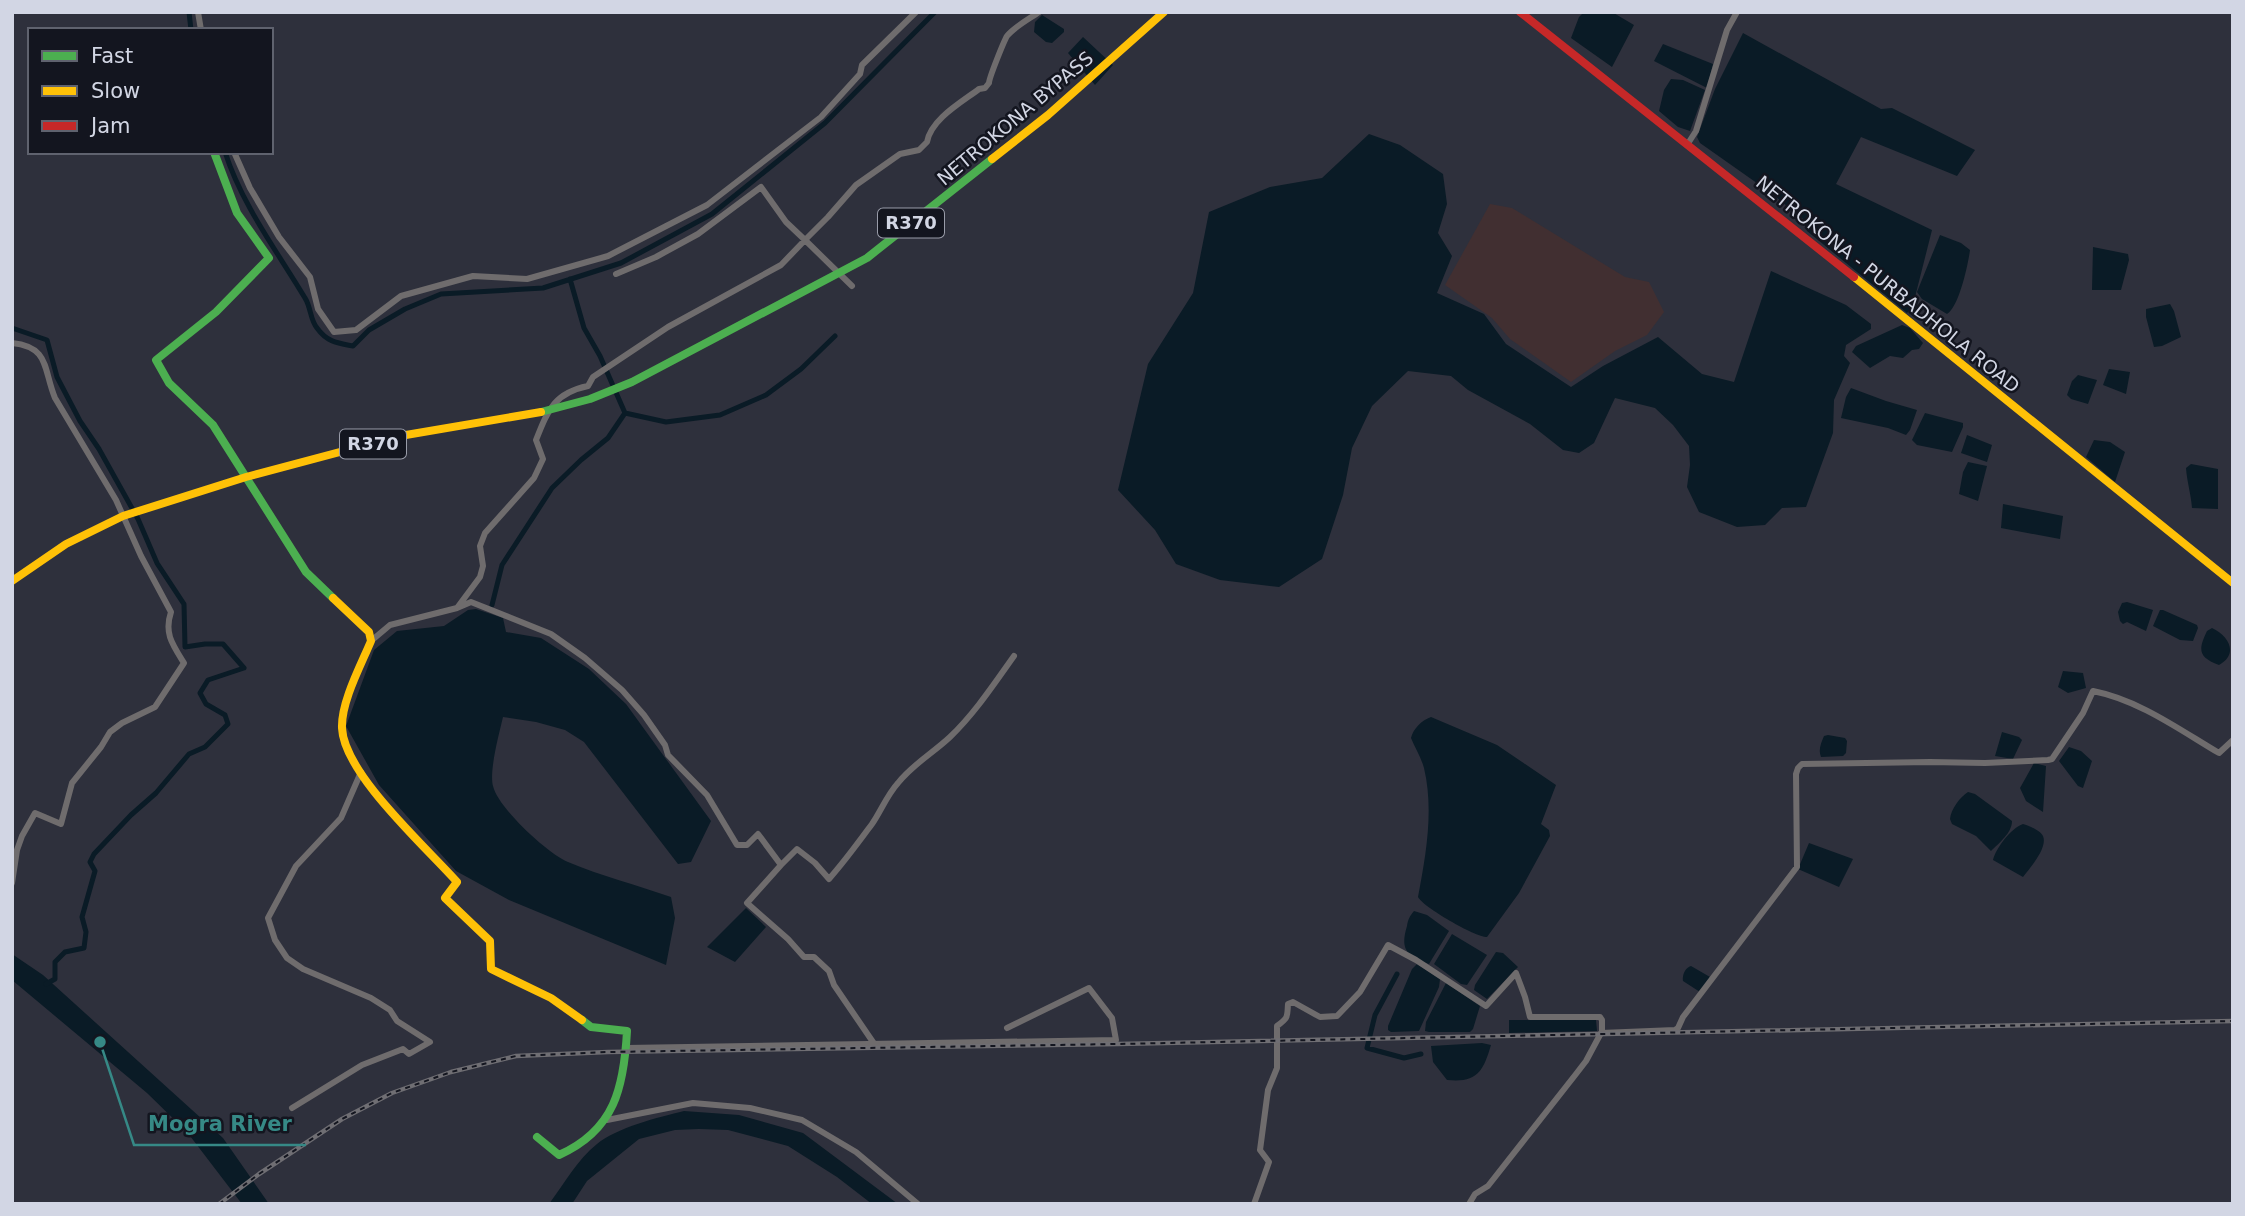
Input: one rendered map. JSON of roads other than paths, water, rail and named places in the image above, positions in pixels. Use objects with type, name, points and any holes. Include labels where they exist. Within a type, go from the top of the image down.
[{"type":"main road","name":"NETROKONA BYPASS","points":[[549,411],[625,385],[867,258],[1048,115],[1164,12]]},
{"type":"main road","name":"NETROKONA - PURBADHOLA ROAD","points":[[1521,12],[2233,583]]},
{"type":"main road","points":[[215,154],[237,213],[269,258],[198,330],[156,360],[169,383],[213,425],[306,572],[369,632],[371,641],[344,712],[341,730],[349,753],[390,809],[439,859],[457,882],[444,898],[490,941],[491,969],[551,998],[591,1027],[627,1031],[625,1066],[619,1094],[607,1121],[592,1135],[559,1154],[537,1137]]},
{"type":"main road","name":"R370","points":[[123,516],[246,477],[400,436],[549,411]]},
{"type":"main road","points":[[12,581],[66,544],[123,516]]},
{"type":"street","points":[[235,154],[250,188],[279,237],[310,278],[318,309],[334,332],[356,330],[401,296],[473,276],[527,278],[608,256],[707,205],[821,117],[860,74],[862,65],[916,12]]},
{"type":"street","points":[[457,608],[480,577],[483,566],[480,546],[485,533],[534,478],[544,459],[536,440],[549,411],[569,390],[588,386],[593,377],[668,327],[781,265],[856,185],[901,154],[919,149],[928,142],[929,134],[942,118],[979,89],[985,88],[1007,37],[1038,12]]},
{"type":"street","points":[[1687,145],[1696,131],[1727,30],[1737,12]]},
{"type":"street","points":[[616,274],[656,257],[698,234],[761,187],[786,222],[852,286]]},
{"type":"street","points":[[12,343],[27,344],[36,349],[45,364],[49,384],[65,419],[95,463],[171,612],[166,626],[174,648],[184,663],[155,707],[110,732],[72,783],[61,824],[35,813],[17,850],[12,883]]},
{"type":"street","points":[[371,641],[390,625],[471,602],[551,634],[585,658],[622,690],[644,715],[665,745],[668,755],[707,795],[737,845],[747,845],[758,834],[782,865]]},
{"type":"street","points":[[875,1045],[834,985],[829,971],[814,957],[804,957],[747,903],[797,849],[829,879],[852,852],[856,842],[873,822],[897,784],[917,762],[948,739],[970,717],[1014,656]]},
{"type":"street","points":[[1602,1032],[1678,1028],[1696,1000],[1797,867],[1796,774],[1802,764],[1984,763],[2052,759],[2083,713],[2093,691],[2111,695],[2139,707],[2219,753],[2233,740]]},
{"type":"street","points":[[292,1108],[362,1065],[403,1049],[409,1054],[430,1042],[397,1021],[390,1010],[371,998],[303,969],[287,958],[275,940],[268,918],[296,866],[341,818],[361,772]]},
{"type":"street","points":[[1254,1204],[1269,1162],[1260,1150],[1268,1090],[1277,1068],[1277,1026],[1289,1013],[1288,1004],[1293,1002],[1320,1017],[1337,1016],[1360,992],[1388,945],[1486,1006],[1516,973],[1530,1017],[1600,1017],[1602,1020],[1602,1032],[1576,1074],[1488,1186],[1475,1194],[1469,1204]]},
{"type":"street","points":[[626,1048],[1116,1040],[1112,1018],[1089,988],[1007,1028]]},
{"type":"street","points":[[607,1121],[693,1104],[750,1108],[802,1120],[856,1152],[918,1204]]},
{"type":"water","points":[[1584,12],[1612,12],[1634,25],[1612,67],[1571,38],[1579,17]]},
{"type":"water","points":[[1042,15],[1064,29],[1052,43],[1046,42],[1034,32],[1035,22]]},
{"type":"water","points":[[1743,33],[1881,109],[1892,108],[1975,150],[1957,176],[1861,137],[1836,184],[1932,230],[1913,305],[1907,313],[1807,231],[1803,219],[1700,143],[1697,137],[1715,89]]},
{"type":"water","points":[[1083,37],[1113,65],[1095,85],[1068,53]]},
{"type":"water","points":[[1663,44],[1713,64],[1707,88],[1654,61]]},
{"type":"water","points":[[1671,79],[1683,80],[1705,90],[1690,131],[1678,127],[1659,111],[1664,90]]},
{"type":"water","points":[[1369,134],[1400,145],[1443,174],[1447,204],[1438,233],[1452,256],[1437,293],[1484,314],[1506,344],[1571,387],[1603,366],[1658,337],[1702,374],[1734,382],[1771,271],[1846,305],[1871,324],[1871,329],[1846,345],[1844,356],[1850,363],[1834,400],[1833,433],[1806,507],[1782,508],[1765,525],[1737,527],[1699,512],[1687,487],[1689,446],[1655,408],[1615,398],[1594,443],[1579,453],[1563,450],[1530,424],[1468,390],[1451,376],[1408,371],[1372,406],[1352,448],[1343,495],[1322,559],[1279,587],[1220,580],[1176,564],[1155,530],[1118,490],[1148,364],[1193,293],[1209,212],[1270,187],[1322,178]]},
{"type":"water","points":[[1940,235],[1961,243],[1970,250],[1959,295],[1947,314],[1922,299],[1917,292]]},
{"type":"water","points":[[2093,247],[2128,254],[2129,260],[2121,290],[2092,290]]},
{"type":"water","points":[[2170,304],[2181,337],[2154,347],[2146,309]]},
{"type":"water","points":[[1902,325],[1910,328],[1923,343],[1919,349],[1912,350],[1903,358],[1890,356],[1870,368],[1852,352],[1856,346]]},
{"type":"water","points":[[2109,369],[2130,372],[2126,394],[2103,385]]},
{"type":"water","points":[[2078,375],[2097,380],[2088,404],[2071,399],[2067,395],[2072,381]]},
{"type":"water","points":[[1851,388],[1917,410],[1910,430],[1906,435],[1888,428],[1841,418]]},
{"type":"water","points":[[1925,413],[1963,423],[1952,452],[1917,445],[1912,440]]},
{"type":"water","points":[[1967,435],[1992,445],[1987,462],[1961,453]]},
{"type":"water","points":[[2094,440],[2110,442],[2125,452],[2115,482],[2086,457]]},
{"type":"water","points":[[1968,462],[1987,466],[1978,501],[1959,494],[1963,472]]},
{"type":"water","points":[[2191,464],[2218,469],[2218,509],[2192,508],[2186,468]]},
{"type":"water","points":[[2003,504],[2063,516],[2060,539],[2001,528]]},
{"type":"water","points":[[2122,603],[2153,610],[2146,631],[2120,621],[2118,612]]},
{"type":"water","points":[[476,609],[503,618],[506,632],[541,638],[589,669],[626,704],[711,821],[691,862],[678,864],[584,742],[565,730],[503,717],[492,779],[504,806],[549,850],[568,862],[671,897],[675,918],[666,965],[509,900],[456,871],[379,785],[346,726],[374,650],[397,631],[444,626],[468,610]]},
{"type":"water","points":[[2160,610],[2197,625],[2193,641],[2180,640],[2153,626]]},
{"type":"water","points":[[2212,628],[2227,640],[2229,645],[2229,656],[2219,665],[2207,659],[2201,648],[2207,631]]},
{"type":"water","points":[[2063,671],[2083,673],[2086,688],[2068,693],[2058,687]]},
{"type":"water","points":[[1431,717],[1497,745],[1556,785],[1541,824],[1549,830],[1550,836],[1519,893],[1487,937],[1450,921],[1418,897],[1429,816],[1424,768],[1411,738],[1418,725]]},
{"type":"water","points":[[2002,732],[2022,740],[2013,759],[1995,756]]},
{"type":"water","points":[[1824,736],[1845,738],[1846,753],[1843,756],[1821,757],[1821,744]]},
{"type":"water","points":[[2069,747],[2081,751],[2092,761],[2083,788],[2078,786],[2059,761]]},
{"type":"water","points":[[2034,763],[2046,766],[2043,812],[2026,801],[2020,788]]},
{"type":"water","points":[[1968,792],[1975,794],[2012,821],[2007,834],[1991,851],[1976,836],[1952,824],[1950,819],[1956,804]]},
{"type":"water","points":[[2023,824],[2039,832],[2044,841],[2038,858],[2023,877],[1993,860],[2005,839]]},
{"type":"water","points":[[1809,843],[1853,859],[1839,887],[1798,869]]},
{"type":"water","points":[[746,908],[766,927],[735,962],[707,947]]},
{"type":"water","points":[[1414,911],[1427,915],[1449,931],[1429,964],[1410,955],[1405,946],[1408,921]]},
{"type":"water","points":[[1452,934],[1487,955],[1467,985],[1461,984],[1434,964]]},
{"type":"water","points":[[1496,952],[1503,953],[1518,967],[1487,999],[1474,990]]},
{"type":"water","points":[[12,954],[43,975],[223,1138],[269,1204],[242,1204],[187,1132],[147,1093],[12,980]]},
{"type":"water","points":[[1417,964],[1440,979],[1439,987],[1419,1031],[1391,1032],[1388,1026],[1412,969]]},
{"type":"water","points":[[1691,966],[1710,977],[1700,992],[1683,981],[1684,972]]},
{"type":"water","points":[[1446,983],[1480,1006],[1470,1032],[1425,1031],[1426,1022]]},
{"type":"water","points":[[1509,1020],[1596,1020],[1597,1031],[1509,1033]]},
{"type":"water","points":[[1482,1043],[1491,1045],[1485,1062],[1477,1074],[1465,1080],[1447,1080],[1433,1062],[1431,1046]]},
{"type":"water","points":[[684,1111],[739,1115],[803,1133],[898,1204],[872,1204],[837,1177],[788,1146],[728,1130],[699,1129],[675,1130],[639,1139],[587,1181],[572,1204],[549,1204],[583,1157],[605,1138],[638,1124]]},
{"type":"waterway","points":[[189,12],[191,28]]},
{"type":"waterway","points":[[226,154],[250,209],[307,302],[315,325],[329,339],[353,346],[369,330],[405,309],[441,294],[543,288],[621,263],[712,214],[825,123],[935,12]]},
{"type":"waterway","points":[[492,605],[502,565],[552,488],[608,438],[625,413],[600,356],[584,328],[570,279]]},
{"type":"waterway","points":[[12,328],[47,340],[57,377],[138,519],[157,563],[184,604],[185,647],[223,644],[244,668],[208,680],[200,693],[206,704],[225,715],[228,724],[205,747],[189,754],[156,793],[94,854],[90,862],[95,871],[82,917],[86,932],[84,948],[65,952],[55,962],[55,979],[46,984]]},
{"type":"waterway","points":[[625,413],[666,422],[720,415],[766,395],[801,369],[835,336]]},
{"type":"waterway","points":[[1397,974],[1375,1015],[1367,1048],[1404,1058],[1421,1054]]},
{"type":"railway","points":[[219,1204],[342,1119],[392,1093],[451,1072],[516,1056],[608,1052],[2233,1021]]},
{"type":"place","name":"Mogra River","points":[[100,1042]]}]
